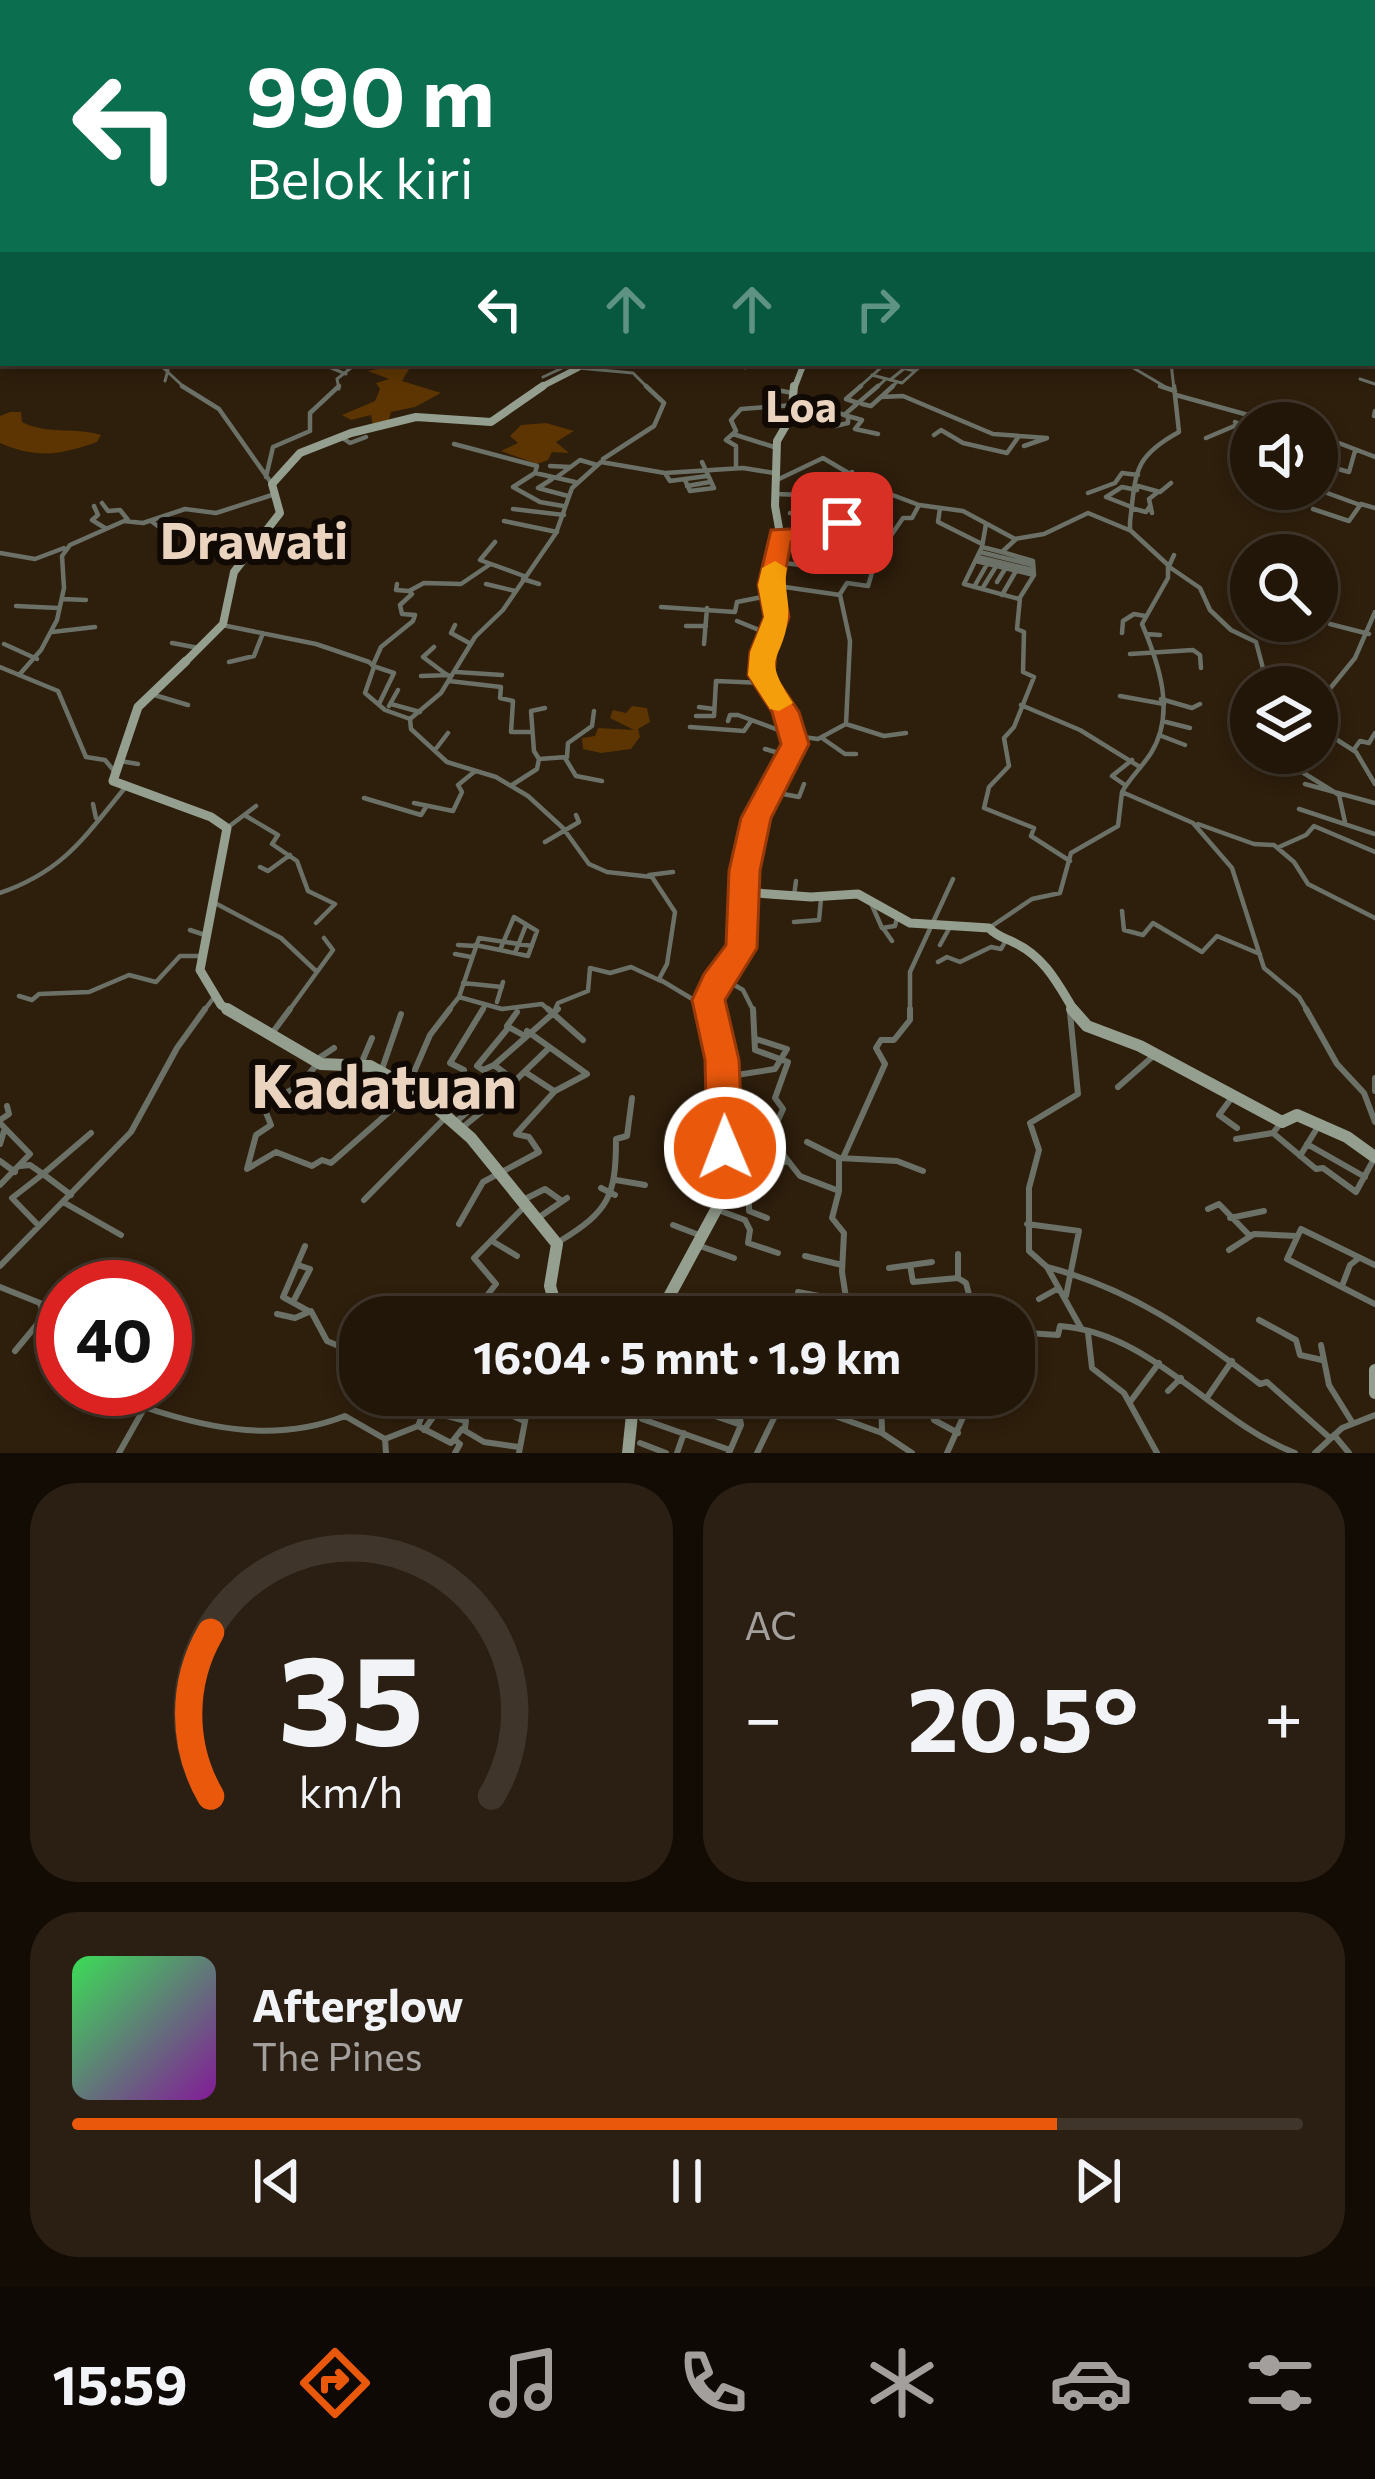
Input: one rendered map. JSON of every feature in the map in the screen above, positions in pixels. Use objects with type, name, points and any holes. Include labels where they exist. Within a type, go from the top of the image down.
[{"type":"street","points":[[162,366],[178,384],[201,390],[222,412],[233,440],[272,485]]},
{"type":"street","points":[[326,366],[346,374]]},
{"type":"street","points":[[227,827],[113,784],[117,766],[134,715],[223,626],[233,575],[280,513],[272,485],[272,448],[310,431],[307,418],[318,402],[340,388],[337,379],[354,366]]},
{"type":"street","points":[[543,377],[571,366]]},
{"type":"street","points":[[0,553],[36,559],[128,520],[151,521],[184,509],[216,513],[272,485],[299,453],[416,417],[446,424],[468,419],[491,422],[572,366]]},
{"type":"street","points":[[410,719],[451,676],[557,532],[577,483],[654,427],[664,403],[633,374],[581,366]]},
{"type":"street","points":[[670,1296],[724,1195],[724,1076],[710,995],[740,950],[746,932],[743,892],[756,818],[773,792],[794,736],[785,712],[763,683],[761,658],[776,615],[771,590],[781,548],[774,483],[778,434],[805,366]]},
{"type":"street","points":[[883,366],[845,402],[870,406],[881,397],[893,366]]},
{"type":"street","points":[[835,426],[845,425],[846,416],[906,366]]},
{"type":"street","points":[[908,366],[915,371]]},
{"type":"street","points":[[872,375],[888,380],[921,366]]},
{"type":"street","points":[[1129,366],[1176,393],[1230,407]]},
{"type":"street","points":[[1130,530],[1136,465],[1179,431],[1170,366]]},
{"type":"street","points":[[165,381],[168,370]]},
{"type":"street","points":[[1360,379],[1375,384]]},
{"type":"street","points":[[771,389],[791,410],[808,413]]},
{"type":"street","points":[[881,397],[890,399],[897,394],[995,434],[1047,438],[1024,446]]},
{"type":"street","points":[[736,468],[736,446],[726,440],[736,427],[730,420],[741,410],[759,410],[773,402],[822,421]]},
{"type":"street","points":[[772,415],[823,406],[871,422],[865,431]]},
{"type":"street","points":[[862,420],[855,429],[878,434]]},
{"type":"street","points":[[1206,438],[1230,426]]},
{"type":"street","points":[[934,435],[940,430],[963,443],[1008,453],[1018,435]]},
{"type":"street","points":[[734,434],[777,448]]},
{"type":"street","points":[[986,446],[995,434]]},
{"type":"street","points":[[233,440],[241,436]]},
{"type":"street","points":[[339,437],[351,442],[366,437]]},
{"type":"street","points":[[454,444],[533,464],[538,467],[535,472],[514,488],[541,502],[565,506]]},
{"type":"street","points":[[1338,444],[1375,457]]},
{"type":"street","points":[[482,452],[490,445]]},
{"type":"street","points":[[1338,469],[1348,472],[1355,451]]},
{"type":"street","points":[[774,483],[820,458],[879,490],[919,505],[963,512],[1016,539]]},
{"type":"street","points":[[568,496],[538,488],[580,460],[708,476],[736,468],[793,494],[890,506]]},
{"type":"street","points":[[686,483],[691,491],[714,488],[702,462]]},
{"type":"street","points":[[550,466],[570,467]]},
{"type":"street","points":[[535,472],[577,483]]},
{"type":"street","points":[[665,472],[670,481],[686,483]]},
{"type":"street","points":[[838,496],[852,472]]},
{"type":"street","points":[[1088,493],[1115,484],[1123,472],[1138,475]]},
{"type":"street","points":[[686,483],[694,474]]},
{"type":"street","points":[[823,480],[843,486]]},
{"type":"street","points":[[774,483],[793,494]]},
{"type":"street","points":[[1158,492],[1123,487],[1106,498],[1147,512],[1158,492],[1171,483]]},
{"type":"street","points":[[879,490],[876,493],[888,498]]},
{"type":"street","points":[[1338,497],[1375,508]]},
{"type":"street","points":[[852,518],[862,502]]},
{"type":"street","points":[[103,503],[108,511],[120,509],[128,520]]},
{"type":"street","points":[[840,595],[847,583],[868,586],[878,556],[903,518],[912,518],[919,505]]},
{"type":"street","points":[[1316,510],[1349,521],[1360,505]]},
{"type":"street","points":[[94,506],[98,515],[92,520],[105,528]]},
{"type":"street","points":[[1150,506],[1152,513]]},
{"type":"street","points":[[940,508],[938,522],[979,552],[1034,570]]},
{"type":"street","points":[[513,509],[563,515]]},
{"type":"street","points":[[790,513],[852,518],[897,528]]},
{"type":"street","points":[[979,552],[1002,552],[1016,539],[1044,534],[1088,513],[1130,530],[1200,589],[1210,610],[1231,630],[1256,642],[1262,666]]},
{"type":"street","points":[[164,516],[190,541],[290,551]]},
{"type":"street","points":[[779,535],[820,535],[821,529],[842,524],[839,519]]},
{"type":"street","points":[[151,521],[170,535],[181,532]]},
{"type":"street","points":[[504,521],[557,532]]},
{"type":"street","points":[[986,524],[987,533],[964,583],[1021,598]]},
{"type":"street","points":[[495,542],[479,557],[539,584]]},
{"type":"street","points":[[19,675],[37,659],[52,632],[68,576],[62,556],[70,545]]},
{"type":"street","points":[[781,548],[849,563],[851,558]]},
{"type":"street","points":[[979,552],[987,564],[1034,570]]},
{"type":"street","points":[[1002,552],[1013,566],[1002,595]]},
{"type":"street","points":[[743,892],[870,898],[897,918],[933,926],[989,928],[1032,899],[1055,897],[1076,848],[1102,839],[1118,826],[1124,788],[1165,722],[1145,616],[1168,578],[1174,555]]},
{"type":"street","points":[[777,562],[831,569]]},
{"type":"street","points":[[974,587],[987,564]]},
{"type":"street","points":[[398,584],[397,590],[409,591],[424,583],[461,584],[489,565]]},
{"type":"street","points":[[982,590],[996,566]]},
{"type":"street","points":[[1011,580],[998,579],[1013,566]]},
{"type":"street","points":[[1034,570],[1021,598],[1017,629],[1024,632],[1027,648],[1022,672],[1034,677],[1014,727],[1004,738],[1003,772],[989,787],[984,808],[1034,828],[1031,836],[1070,861]]},
{"type":"street","points":[[486,584],[515,591]]},
{"type":"street","points":[[662,608],[706,605],[736,612],[737,602],[771,590],[840,595]]},
{"type":"street","points":[[409,591],[412,594],[400,605],[402,614],[415,615],[413,621],[381,647],[364,691],[410,719]]},
{"type":"street","points":[[840,595],[849,618],[846,724]]},
{"type":"street","points":[[62,598],[86,599]]},
{"type":"street","points":[[704,644],[706,605]]},
{"type":"street","points":[[16,606],[58,608]]},
{"type":"street","points":[[1338,677],[1369,634],[1375,612]]},
{"type":"street","points":[[1122,633],[1123,621],[1134,614],[1145,616]]},
{"type":"street","points":[[737,621],[769,634]]},
{"type":"street","points":[[223,626],[316,644],[394,673],[385,704]]},
{"type":"street","points":[[455,626],[452,634],[456,639],[471,644]]},
{"type":"street","points":[[686,626],[706,626]]},
{"type":"street","points":[[1338,626],[1369,634]]},
{"type":"street","points":[[52,632],[95,627]]},
{"type":"street","points":[[229,662],[256,655],[263,633]]},
{"type":"street","points":[[1146,634],[1160,635]]},
{"type":"street","points":[[172,643],[199,648]]},
{"type":"street","points":[[4,644],[37,659]]},
{"type":"street","points":[[434,647],[423,657],[451,676],[501,687],[500,698],[513,700],[511,733],[532,732]]},
{"type":"street","points":[[1130,654],[1193,650],[1200,655],[1201,668]]},
{"type":"street","points":[[1157,665],[1171,665]]},
{"type":"street","points":[[0,667],[59,692],[86,757],[117,766],[138,764]]},
{"type":"street","points":[[422,676],[502,675]]},
{"type":"street","points":[[696,716],[714,716],[716,681],[763,683]]},
{"type":"street","points":[[385,704],[398,690]]},
{"type":"street","points":[[151,694],[188,706]]},
{"type":"street","points":[[1120,696],[1192,708],[1201,704]]},
{"type":"street","points":[[385,704],[420,712]]},
{"type":"street","points":[[1021,705],[1060,720],[1140,766]]},
{"type":"street","points":[[699,706],[715,709]]},
{"type":"street","points":[[512,785],[536,769],[539,759],[531,710],[545,708]]},
{"type":"street","points":[[594,711],[592,726],[585,727],[584,736],[570,740],[565,758],[578,777],[602,781]]},
{"type":"street","points":[[728,721],[732,715],[794,736],[822,738],[845,754],[856,754]]},
{"type":"street","points":[[410,719],[411,729],[447,762],[512,785],[563,828],[589,864],[608,872],[673,872]]},
{"type":"street","points":[[690,727],[744,731],[751,721]]},
{"type":"street","points":[[1165,722],[1190,728]]},
{"type":"street","points":[[822,738],[846,724],[884,736],[906,733]]},
{"type":"street","points":[[434,750],[448,733]]},
{"type":"street","points":[[1353,749],[1360,741],[1369,743],[1375,733]]},
{"type":"street","points":[[1159,735],[1185,746]]},
{"type":"street","points":[[1338,740],[1353,749],[1375,784]]},
{"type":"street","points":[[765,749],[789,756]]},
{"type":"street","points":[[539,759],[565,758]]},
{"type":"street","points":[[1132,760],[1112,776],[1124,788],[1193,823],[1277,848],[1308,884],[1375,918]]},
{"type":"street","points":[[414,802],[427,810],[453,811],[462,792],[459,783],[474,772]]},
{"type":"street","points":[[1305,774],[1339,795],[1346,822],[1341,838]]},
{"type":"street","points":[[773,792],[798,797],[804,784]]},
{"type":"street","points":[[1305,784],[1375,803]]},
{"type":"street","points":[[0,893],[37,880],[67,859],[124,788]]},
{"type":"street","points":[[364,798],[422,815],[427,810]]},
{"type":"street","points":[[93,804],[96,818]]},
{"type":"street","points":[[227,827],[256,806]]},
{"type":"street","points":[[1299,809],[1375,834]]},
{"type":"street","points":[[1277,848],[1306,835],[1316,814]]},
{"type":"street","points":[[545,842],[579,822],[576,815]]},
{"type":"street","points":[[246,816],[276,833],[279,837],[272,844],[290,855],[308,891],[335,905],[316,923]]},
{"type":"street","points":[[1193,823],[1237,875],[1265,970],[1291,988],[1312,1016],[1341,1070],[1364,1093],[1375,1122]]},
{"type":"street","points":[[1313,826],[1375,852]]},
{"type":"street","points":[[227,827],[201,956],[200,975],[214,996],[270,1037],[316,1062],[361,1064],[381,1072],[411,1088],[454,1122],[556,1244],[552,1296]]},
{"type":"street","points":[[260,868],[268,871],[290,855]]},
{"type":"street","points":[[649,875],[675,912],[661,981]]},
{"type":"street","points":[[845,1296],[844,1233],[832,1218],[841,1158],[885,1065],[885,1056],[876,1048],[882,1040],[894,1040],[910,1020],[910,973],[953,879]]},
{"type":"street","points":[[794,896],[796,881]]},
{"type":"street","points":[[794,922],[820,920],[823,904],[819,897]]},
{"type":"street","points":[[870,898],[892,941]]},
{"type":"street","points":[[215,903],[225,904],[279,937],[317,972]]},
{"type":"street","points":[[1122,910],[1124,930],[1143,935],[1153,922],[1200,951],[1219,936],[1260,954]]},
{"type":"street","points":[[476,943],[500,951],[528,956],[537,932],[514,917],[500,951]]},
{"type":"street","points":[[883,928],[895,926],[897,918]]},
{"type":"street","points":[[514,953],[526,925]]},
{"type":"street","points":[[940,945],[950,927]]},
{"type":"street","points":[[989,928],[1016,943],[1058,979],[1071,1007],[1087,1026],[1156,1055],[1233,1096],[1277,1127],[1300,1156],[1356,1192],[1375,1157],[1297,1115],[1277,1127],[1236,1139]]},
{"type":"street","points":[[190,930],[205,935]]},
{"type":"street","points":[[270,1037],[334,948],[324,938]]},
{"type":"street","points":[[458,945],[504,940],[532,946]]},
{"type":"street","points":[[938,962],[946,957],[960,962],[991,947],[1001,950],[1004,940]]},
{"type":"street","points":[[334,1048],[316,1062],[299,1086],[263,1106],[272,1124],[256,1135],[248,1169],[276,1152],[312,1166],[322,1160],[331,1163],[411,1088],[430,1034],[459,997],[476,943]]},
{"type":"street","points":[[455,955],[471,957]]},
{"type":"street","points":[[20,996],[33,1000],[39,994],[81,993],[129,975],[158,981],[180,956],[201,956]]},
{"type":"street","points":[[518,1010],[477,1066],[483,1070],[560,1008],[557,1003],[563,998],[588,992],[589,969],[617,974],[631,967],[710,1010]]},
{"type":"street","points":[[719,977],[742,985],[751,995],[755,1050],[788,1063],[776,1100],[783,1109],[770,1138],[804,1178],[839,1191]]},
{"type":"street","points":[[463,982],[502,985],[497,1002]]},
{"type":"street","points":[[1,1264],[140,1120],[177,1048],[214,996]]},
{"type":"street","points":[[459,997],[518,1010],[542,1004],[583,1040]]},
{"type":"street","points":[[434,1105],[463,1080],[464,1070],[449,1064],[485,1006]]},
{"type":"street","points":[[1071,1007],[1078,1094],[1030,1123],[1039,1150],[1027,1224],[1028,1249],[1047,1267],[1084,1329],[1092,1368],[1129,1402],[1156,1453]]},
{"type":"street","points":[[381,1072],[401,1014]]},
{"type":"street","points":[[459,1224],[478,1188],[499,1171],[538,1153],[529,1137],[516,1132],[547,1106],[554,1091],[587,1073],[509,1027]]},
{"type":"street","points":[[361,1064],[372,1038]]},
{"type":"street","points":[[724,1076],[773,1070],[786,1048],[756,1039]]},
{"type":"street","points":[[364,1200],[454,1122],[505,1090],[549,1048]]},
{"type":"street","points":[[1118,1087],[1156,1055]]},
{"type":"street","points":[[486,1103],[506,1072],[494,1065]]},
{"type":"street","points":[[524,1072],[554,1091]]},
{"type":"street","points":[[1375,1078],[1375,1090]]},
{"type":"street","points":[[496,1084],[505,1090]]},
{"type":"street","points":[[1233,1096],[1220,1115],[1237,1129]]},
{"type":"street","points":[[556,1244],[595,1220],[615,1195],[616,1139],[627,1136],[632,1098]]},
{"type":"street","points":[[0,1144],[2,1124],[10,1114],[8,1106]]},
{"type":"street","points":[[0,1185],[29,1153],[2,1124]]},
{"type":"street","points":[[1300,1156],[1319,1124]]},
{"type":"street","points":[[724,1128],[756,1131]]},
{"type":"street","points":[[689,1130],[726,1153],[789,1162]]},
{"type":"street","points":[[38,1225],[11,1198],[91,1133]]},
{"type":"street","points":[[807,1142],[841,1158],[898,1161],[922,1171]]},
{"type":"street","points":[[1307,1144],[1365,1177]]},
{"type":"street","points":[[0,1161],[17,1169],[30,1164],[67,1198],[121,1235]]},
{"type":"street","points":[[616,1180],[634,1179],[645,1185]]},
{"type":"street","points":[[725,1179],[742,1182]]},
{"type":"street","points":[[601,1188],[615,1195]]},
{"type":"street","points":[[488,1296],[496,1284],[473,1259],[525,1202],[545,1189],[565,1200],[538,1219]]},
{"type":"street","points":[[724,1195],[748,1200],[749,1211],[767,1218]]},
{"type":"street","points":[[1208,1209],[1218,1204],[1250,1236]]},
{"type":"street","points":[[718,1210],[745,1220],[750,1230],[747,1242],[778,1253]]},
{"type":"street","points":[[1230,1218],[1264,1211]]},
{"type":"street","points":[[1027,1224],[1078,1230],[1066,1296]]},
{"type":"street","points":[[673,1225],[734,1258]]},
{"type":"street","points":[[1375,1265],[1301,1229],[1288,1261],[1375,1304]]},
{"type":"street","points":[[1229,1250],[1250,1236],[1297,1236]]},
{"type":"street","points":[[492,1241],[517,1256]]},
{"type":"street","points":[[305,1246],[283,1296],[311,1311],[325,1326],[327,1341],[339,1346]]},
{"type":"street","points":[[958,1253],[958,1278]]},
{"type":"street","points":[[805,1256],[842,1265]]},
{"type":"street","points":[[1342,1287],[1359,1258]]},
{"type":"street","points":[[889,1268],[932,1262]]},
{"type":"street","points":[[294,1300],[310,1269],[296,1264]]},
{"type":"street","points":[[910,1265],[913,1282],[958,1278],[970,1287],[970,1296]]},
{"type":"street","points":[[1047,1267],[1158,1307],[1216,1344],[1260,1384],[1267,1382],[1278,1389],[1349,1453]]},
{"type":"street","points":[[290,1279],[301,1282]]},
{"type":"street","points":[[0,1287],[36,1301]]},
{"type":"street","points":[[1039,1299],[1057,1289]]},
{"type":"street","points":[[798,1292],[819,1296]]},
{"type":"street","points":[[277,1314],[295,1318],[311,1311]]},
{"type":"street","points":[[1259,1320],[1296,1340],[1298,1353],[1322,1360]]},
{"type":"street","points":[[15,1351],[36,1326]]},
{"type":"street","points":[[1035,1333],[1058,1335],[1060,1326],[1084,1329],[1159,1363],[1264,1441],[1295,1453]]},
{"type":"street","points":[[1321,1345],[1329,1385],[1355,1422]]},
{"type":"street","points":[[1208,1396],[1232,1361]]},
{"type":"street","points":[[1129,1402],[1159,1363]]},
{"type":"street","points":[[1375,1370],[1375,1393]]},
{"type":"street","points":[[1168,1391],[1181,1378]]},
{"type":"street","points":[[1315,1453],[1332,1436],[1375,1415]]},
{"type":"street","points":[[119,1453],[142,1416]]},
{"type":"street","points":[[176,1416],[234,1432],[322,1426],[346,1417],[385,1439],[422,1428],[433,1416]]},
{"type":"street","points":[[422,1428],[425,1416]]},
{"type":"street","points":[[422,1428],[449,1442],[455,1440],[466,1421],[449,1416]]},
{"type":"street","points":[[515,1416],[524,1420]]},
{"type":"street","points":[[464,1430],[484,1442],[519,1450],[525,1416]]},
{"type":"street","points":[[634,1416],[634,1448],[666,1453]]},
{"type":"street","points":[[642,1419],[729,1451],[741,1425],[720,1416]]},
{"type":"street","points":[[757,1453],[771,1416]]},
{"type":"street","points":[[835,1416],[882,1433],[907,1452]]},
{"type":"street","points":[[882,1416],[882,1433]]},
{"type":"street","points":[[933,1416],[958,1433]]},
{"type":"street","points":[[946,1453],[965,1416]]},
{"type":"street","points":[[677,1453],[684,1433]]},
{"type":"street","points":[[385,1439],[386,1453]]},
{"type":"street","points":[[455,1440],[460,1443],[455,1453]]},
{"type":"shaded area","points":[[424,366],[409,369],[402,381],[441,393],[415,407],[391,412],[388,423],[373,425],[371,415],[351,420],[342,415],[375,401],[380,389],[376,383],[389,379],[368,371]]},
{"type":"shaded area","points":[[21,412],[22,422],[32,426],[101,435],[97,442],[71,450],[26,451],[0,443],[0,416]]},
{"type":"shaded area","points":[[546,423],[574,431],[556,442],[569,453],[552,452],[548,460],[537,464],[501,451],[518,443],[510,436],[521,425]]},
{"type":"shaded area","points":[[632,706],[647,708],[650,722],[638,729],[640,737],[631,749],[601,753],[583,749],[582,738],[595,736],[598,728],[634,730],[610,718],[613,710],[626,713]]},
{"type":"slow traffic","points":[[775,568],[771,585],[776,617],[763,652],[761,675],[779,703]]},
{"type":"district","name":"Loa","points":[[801,405]]},
{"type":"district","name":"Drawati","points":[[254,538]]},
{"type":"district","name":"Kadatuan","points":[[384,1083]]},
{"type":"route","points":[[725,1148],[724,1076],[709,1000],[715,982],[741,948],[745,871],[756,818],[795,744],[785,712],[761,675],[763,652],[776,617],[771,585],[782,545],[779,535],[820,535],[821,529],[842,523]]}]
